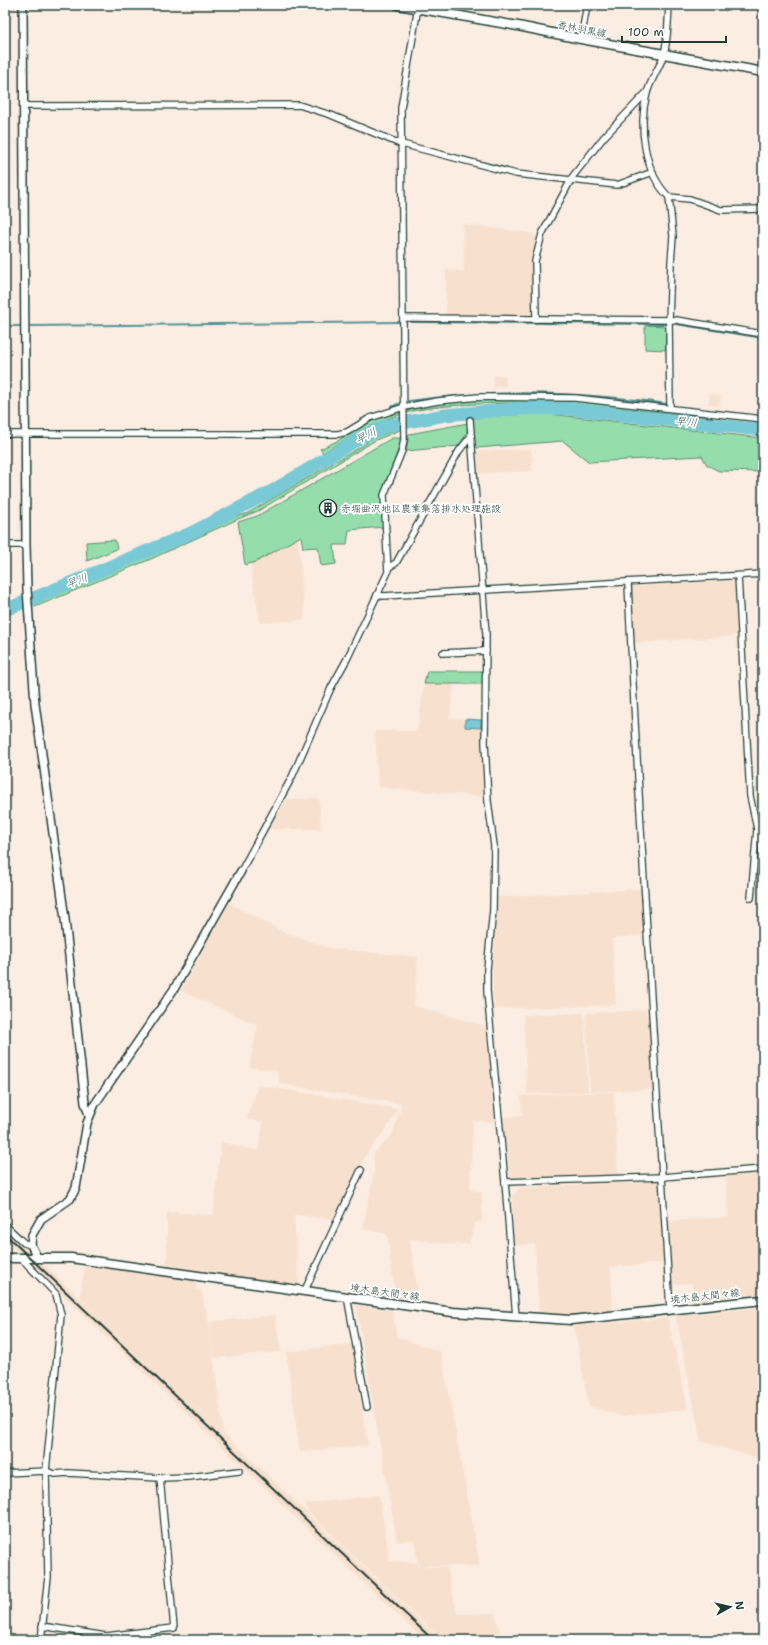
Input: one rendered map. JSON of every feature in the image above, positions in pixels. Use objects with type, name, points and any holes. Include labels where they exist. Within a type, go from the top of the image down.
[{"type":"main road","name":"香林羽黒線","points":[[398,5],[418,6],[582,39],[763,72]]},
{"type":"main road","name":"境木島大間々線","points":[[5,1258],[71,1258],[453,1312],[516,1317],[583,1319],[763,1300]]},
{"type":"street","points":[[23,5],[25,434],[28,609],[35,704],[65,919],[85,1103],[89,1115]]},
{"type":"street","points":[[582,39],[587,5]]},
{"type":"street","points":[[669,5],[664,54],[647,92],[644,116],[648,158],[653,172],[664,192],[669,196],[690,199],[721,210],[763,209]]},
{"type":"street","points":[[37,1257],[31,1245],[32,1235],[41,1219],[70,1199],[76,1188],[89,1115],[174,989],[241,871],[292,777],[331,688],[378,594],[389,567],[384,500],[402,451],[404,430],[402,100],[418,6]]},
{"type":"street","points":[[536,319],[535,261],[542,234],[570,180],[604,137],[647,92]]},
{"type":"street","points":[[23,106],[299,105],[331,115],[402,145],[516,174],[617,185],[653,172]]},
{"type":"street","points":[[669,196],[673,236],[670,263],[669,320],[670,408]]},
{"type":"street","points":[[403,318],[669,320],[763,334]]},
{"type":"street","points":[[5,434],[338,434],[347,432],[370,418],[404,409],[458,398],[502,397],[574,398],[763,420]]},
{"type":"street","points":[[470,420],[474,458],[486,651],[485,742],[488,801],[494,846],[493,899],[487,969],[487,991],[516,1317]]},
{"type":"street","points":[[389,567],[396,563],[459,451],[471,436]]},
{"type":"street","points":[[5,545],[26,545]]},
{"type":"street","points":[[378,594],[383,596],[763,574]]},
{"type":"street","points":[[738,576],[750,796],[757,829],[751,898]]},
{"type":"street","points":[[628,583],[635,735],[670,1310]]},
{"type":"street","points":[[443,653],[486,651]]},
{"type":"street","points":[[505,1182],[662,1177],[763,1169]]},
{"type":"street","points":[[305,1290],[361,1170]]},
{"type":"street","points":[[5,1225],[24,1243],[31,1245]]},
{"type":"street","points":[[22,1258],[56,1294],[61,1315],[46,1471],[48,1577],[41,1640]]},
{"type":"street","points":[[347,1296],[367,1407]]},
{"type":"street","points":[[5,1473],[46,1471],[55,1474],[68,1473],[160,1478],[189,1477],[239,1471]]},
{"type":"street","points":[[42,1626],[106,1636],[174,1628],[160,1478]]},
{"type":"shaded area","points":[[463,224],[529,233],[538,237],[533,259],[533,313],[531,316],[446,316],[446,270],[464,271]]},
{"type":"shaded area","points":[[505,375],[506,386],[494,387],[493,376]]},
{"type":"shaded area","points":[[710,394],[721,396],[719,406],[708,404]]},
{"type":"shaded area","points":[[531,449],[533,471],[478,473],[477,453],[479,451]]},
{"type":"shaded area","points":[[298,537],[305,620],[260,623],[250,563],[256,562]]},
{"type":"shaded area","points":[[735,580],[738,636],[634,643],[631,587]]},
{"type":"shaded area","points":[[424,684],[454,684],[450,718],[465,719],[465,727],[481,728],[485,797],[378,787],[375,731],[417,731]]},
{"type":"shaded area","points":[[319,798],[321,829],[268,829],[285,800]]},
{"type":"shaded area","points":[[642,889],[646,935],[612,938],[616,1005],[494,1009],[492,973],[497,897]]},
{"type":"shaded area","points":[[229,903],[283,932],[328,948],[418,957],[414,1006],[486,1026],[494,1122],[473,1121],[470,1190],[482,1192],[482,1221],[475,1222],[469,1244],[449,1244],[410,1239],[419,1303],[396,1299],[387,1234],[363,1229],[374,1172],[374,1154],[392,1135],[402,1104],[280,1084],[277,1071],[249,1067],[258,1025],[181,991]]},
{"type":"shaded area","points":[[645,1010],[651,1018],[653,1089],[590,1092],[586,1013]]},
{"type":"shaded area","points":[[584,1013],[588,1092],[527,1094],[523,1015]]},
{"type":"shaded area","points":[[258,1085],[398,1109],[385,1131],[368,1151],[335,1219],[294,1215],[299,1286],[167,1267],[167,1212],[213,1215],[221,1142],[258,1151],[263,1122],[247,1119]]},
{"type":"shaded area","points":[[614,1092],[618,1176],[511,1180],[502,1117],[522,1116],[521,1096]]},
{"type":"shaded area","points":[[763,1173],[763,1295],[693,1303],[692,1283],[671,1284],[668,1221],[728,1217],[726,1175]]},
{"type":"shaded area","points":[[658,1181],[663,1263],[611,1267],[613,1313],[573,1316],[539,1314],[535,1244],[514,1245],[512,1196],[521,1188]]},
{"type":"shaded area","points":[[5,1230],[29,1250],[29,1253],[20,1254],[5,1240]]},
{"type":"shaded area","points":[[26,1260],[39,1260],[136,1350],[80,1297],[85,1265],[195,1281],[197,1290],[201,1289],[209,1323],[223,1432],[174,1386],[440,1640],[424,1640]]},
{"type":"shaded area","points":[[356,1305],[392,1309],[397,1337],[441,1352],[480,1566],[418,1566],[414,1540],[397,1542]]},
{"type":"shaded area","points":[[763,1307],[763,1460],[701,1441],[676,1316]]},
{"type":"shaded area","points":[[275,1315],[281,1352],[214,1358],[210,1322]]},
{"type":"shaded area","points":[[668,1318],[688,1409],[621,1416],[589,1406],[574,1326]]},
{"type":"shaded area","points":[[351,1344],[368,1445],[300,1452],[286,1352]]},
{"type":"shaded area","points":[[379,1495],[390,1561],[416,1563],[418,1567],[447,1567],[457,1614],[495,1613],[502,1640],[442,1640],[307,1511],[306,1504]]},
{"type":"green space","points":[[645,325],[666,326],[666,350],[645,349]]},
{"type":"green space","points":[[483,399],[576,400],[713,415],[712,418],[595,406],[536,403],[446,406],[396,416],[367,428],[323,453],[320,449],[339,440],[364,423],[398,411],[400,413],[430,405]]},
{"type":"green space","points":[[540,413],[763,438],[763,472],[719,471],[707,465],[702,456],[589,462],[563,441],[477,448],[475,446],[472,418]]},
{"type":"green space","points":[[468,423],[467,432],[459,446],[406,451],[409,434]]},
{"type":"green space","points":[[400,428],[400,430],[376,440],[258,511],[151,559],[35,607],[32,605],[208,531],[231,518],[248,513],[367,443],[367,440]]},
{"type":"green space","points":[[392,438],[400,438],[401,442],[381,496],[384,527],[349,530],[347,545],[334,545],[336,564],[321,566],[318,547],[303,548],[301,536],[256,562],[245,565],[238,522],[257,516]]},
{"type":"green space","points":[[115,540],[117,549],[87,561],[86,542]]},
{"type":"green space","points":[[427,671],[483,671],[482,684],[424,684]]},
{"type":"water","points":[[465,719],[481,720],[481,728],[465,727]]},
{"type":"waterway","points":[[29,326],[400,322]]},
{"type":"waterway","points":[[411,322],[664,324]]},
{"type":"waterway","points":[[676,324],[763,338]]},
{"type":"waterway","points":[[5,326],[21,326]]},
{"type":"waterway","points":[[409,401],[461,395],[540,393],[592,396],[666,404]]},
{"type":"waterway","points":[[391,407],[398,404]]},
{"type":"waterway","name":"早川","points":[[5,610],[191,533],[272,491],[360,438],[386,426],[445,415],[527,408],[569,409],[763,430]]},
{"type":"railway","points":[[5,1234],[433,1640]]},
{"type":"place","name":"赤堀曲沢地区農業集落排水処理施設","points":[[328,508]]}]
